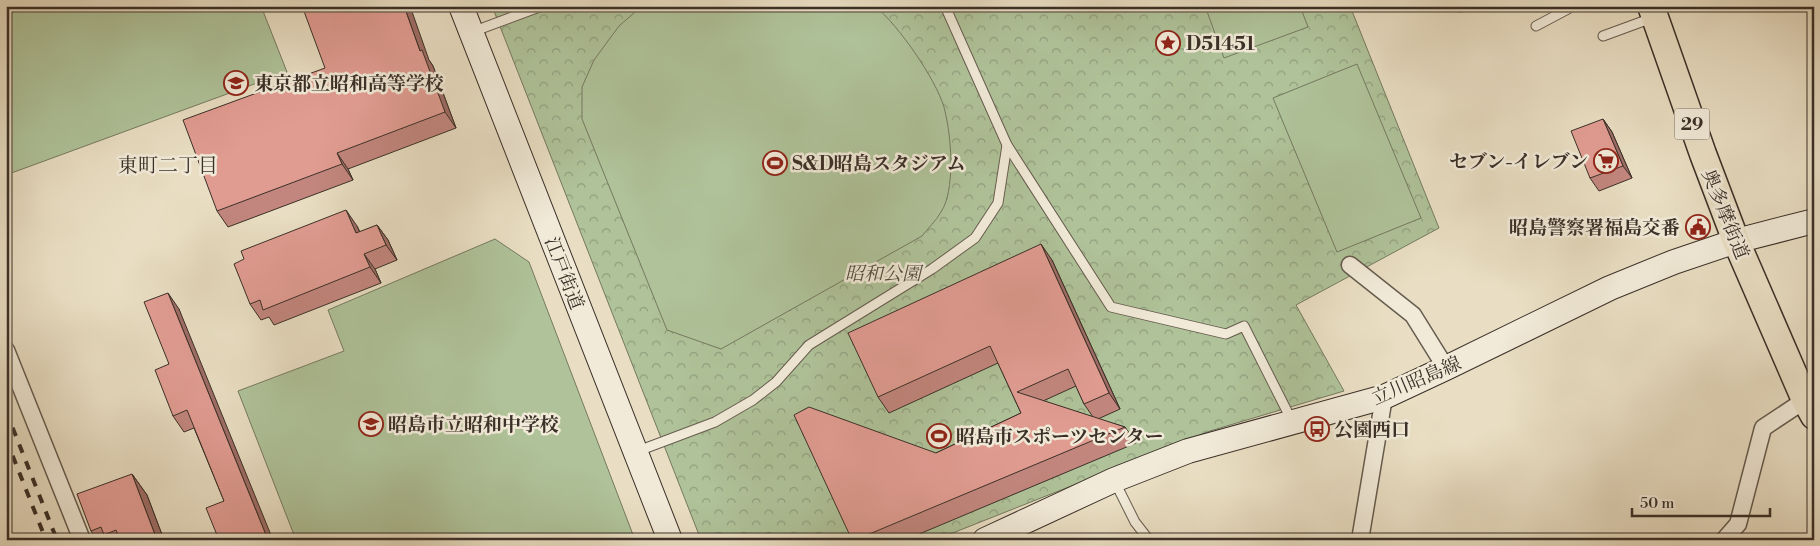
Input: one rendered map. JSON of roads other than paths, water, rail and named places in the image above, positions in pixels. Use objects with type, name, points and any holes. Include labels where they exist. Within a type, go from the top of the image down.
[{"type":"main road","name":"江戸街道","points":[[461,6],[670,540]]},
{"type":"main road","name":"奥多摩街道","points":[[1653,11],[1703,154],[1736,241],[1811,404]]},
{"type":"main road","name":"立川昭島線","points":[[985,540],[1114,480],[1188,451],[1384,397],[1610,288],[1674,262],[1736,241],[1814,221]]},
{"type":"street","points":[[1350,265],[1413,315],[1446,368]]},
{"type":"street","points":[[6,350],[82,540]]},
{"type":"street","points":[[1360,540],[1384,397]]},
{"type":"street","points":[[1724,540],[1738,524],[1764,428],[1811,404]]},
{"type":"lane","points":[[472,32],[542,6]]},
{"type":"lane","points":[[945,6],[1007,145],[1112,307],[1226,334],[1244,326],[1292,421]]},
{"type":"lane","points":[[1536,26],[1568,9],[1566,6]]},
{"type":"lane","points":[[1603,36],[1653,11]]},
{"type":"lane","points":[[635,452],[714,422],[753,400],[776,382],[809,344],[932,269],[975,238],[998,203],[1007,145]]},
{"type":"lane","points":[[1114,480],[1135,522],[1149,540]]},
{"type":"railway","points":[[6,411],[57,540]]},
{"type":"railway","points":[[6,439],[46,540]]},
{"type":"place","name":"D51451","points":[[1168,43]]},
{"type":"place","name":"東京都立昭和高等学校","points":[[236,83]]},
{"type":"place","name":"セブン-イレブン","points":[[1606,161]]},
{"type":"place","name":"S&D昭島スタジアム","points":[[775,163]]},
{"type":"place","name":"昭島警察署福島交番","points":[[1698,227]]},
{"type":"place","name":"昭島市立昭和中学校","points":[[371,424]]},
{"type":"place","name":"公園西口","points":[[1317,429]]},
{"type":"place","name":"昭島市スポーツセンター","points":[[939,436]]},
{"type":"district","name":"東町二丁目","points":[[168,165]]},
{"type":"park label","name":"昭和公園","points":[[883,273]]}]
